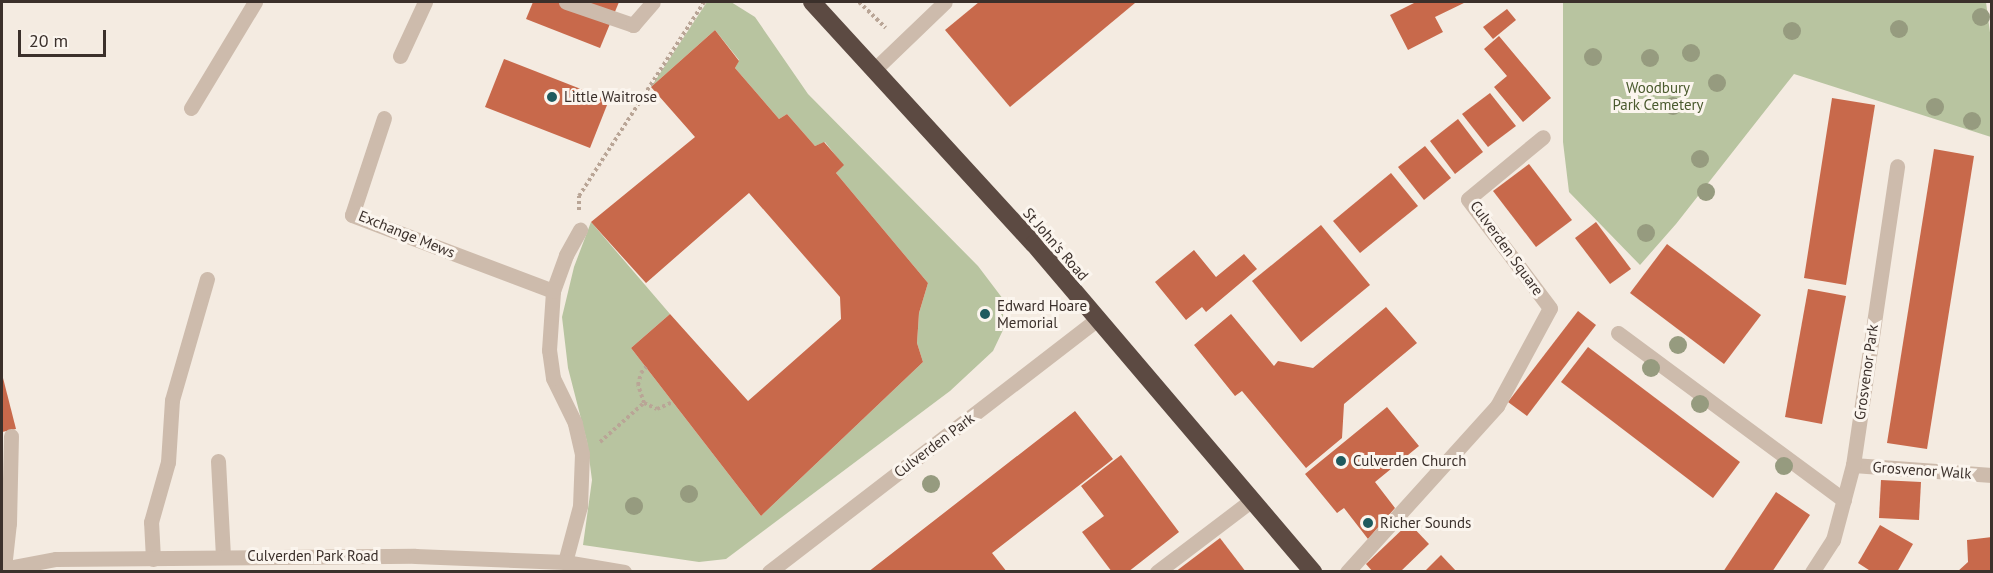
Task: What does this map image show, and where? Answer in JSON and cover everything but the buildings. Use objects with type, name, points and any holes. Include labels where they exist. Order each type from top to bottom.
[{"type":"highway","name":"St John's Road","points":[[812,2],[1034,244],[1313,572]]},
{"type":"street","points":[[190,108],[255,2]]},
{"type":"street","points":[[400,56],[425,2]]},
{"type":"street","points":[[566,2],[633,26],[652,2]]},
{"type":"street","points":[[874,70],[945,2]]},
{"type":"street","name":"Exchange Mews","points":[[384,118],[352,215],[553,291]]},
{"type":"street","name":"Culverden Square","points":[[1347,572],[1497,405],[1550,308],[1468,199],[1543,137]]},
{"type":"street","name":"Grosvenor Park","points":[[1812,572],[1833,540],[1853,465],[1897,166]]},
{"type":"street","points":[[566,562],[580,506],[582,454],[575,423],[553,378],[549,350],[553,291],[566,255],[580,230]]},
{"type":"street","points":[[153,559],[151,522],[168,462],[172,400],[207,279]]},
{"type":"street","name":"Culverden Park","points":[[769,572],[1098,319]]},
{"type":"street","points":[[1618,333],[1844,500]]},
{"type":"street","points":[[3,569],[9,523],[10,436]]},
{"type":"street","points":[[218,461],[223,556]]},
{"type":"street","name":"Grosvenor Walk","points":[[1853,465],[1992,475]]},
{"type":"street","points":[[1157,572],[1252,500]]},
{"type":"street","name":"Culverden Park Road","points":[[3,569],[56,559],[223,556],[318,564],[415,556],[566,562],[624,572]]},
{"type":"path","points":[[580,230],[579,196],[704,2]]},
{"type":"path","points":[[859,2],[891,30]]},
{"type":"path","points":[[646,367],[641,373],[638,386],[645,403],[657,409],[673,402]]},
{"type":"path","points":[[582,454],[602,441],[645,403]]},
{"type":"green space","points":[[707,2],[731,2],[755,17],[808,94],[978,266],[1003,299],[1003,330],[993,351],[950,391],[726,559],[699,562],[583,545],[592,480],[587,442],[568,368],[562,317],[574,267],[591,222],[670,314],[631,348],[761,516],[923,362],[917,343],[919,313],[928,283],[836,173],[843,165],[825,142],[815,146],[787,114],[779,119],[735,68],[739,60],[715,30],[651,87]]},
{"type":"green space","name":"Woodbury Park Cemetery","points":[[1563,2],[1986,2],[1992,48],[1991,137],[1794,74],[1676,224],[1640,265],[1569,192],[1563,142]]},
{"type":"place","name":"Little Waitrose","points":[[552,97]]},
{"type":"place","name":"Edward Hoare Memorial","points":[[985,314]]},
{"type":"place","name":"Culverden Church","points":[[1341,461]]},
{"type":"place","name":"Richer Sounds","points":[[1368,523]]}]
